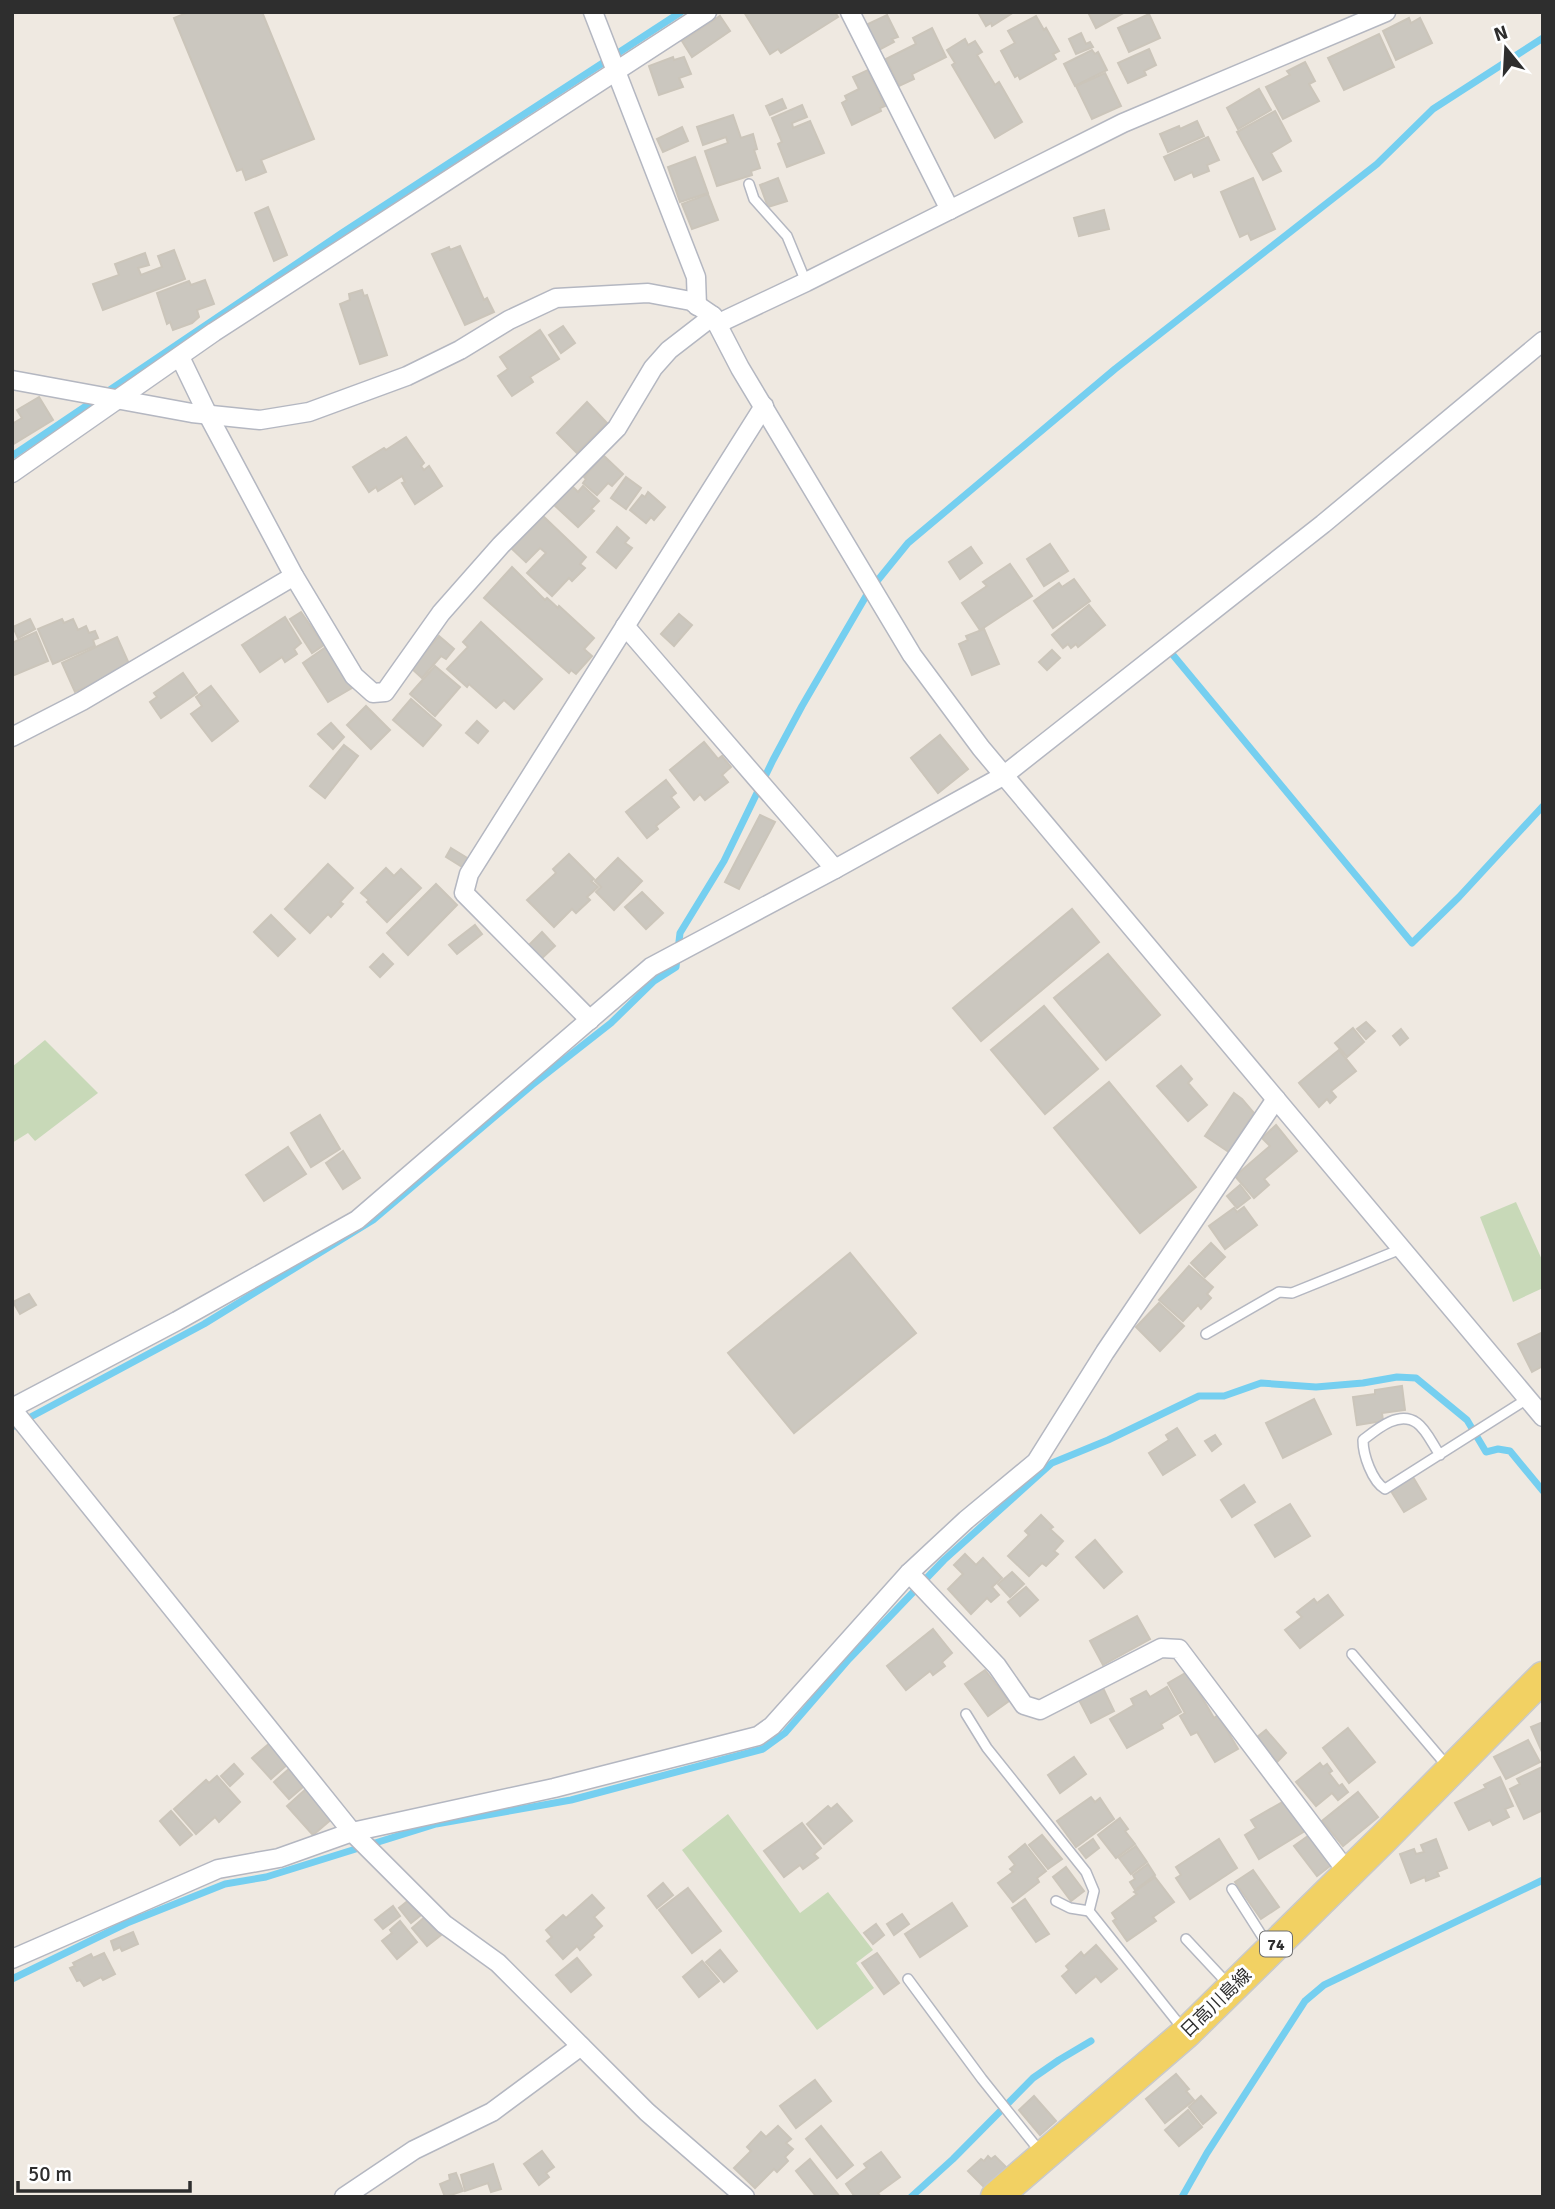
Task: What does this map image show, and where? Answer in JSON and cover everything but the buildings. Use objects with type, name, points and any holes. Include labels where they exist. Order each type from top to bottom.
[{"type":"main road","name":"日高川島線","points":[[996,2197],[1186,2033],[1543,1676]]},
{"type":"street","points":[[593,12],[696,277],[697,306]]},
{"type":"street","points":[[12,473],[214,332],[708,12]]},
{"type":"street","points":[[850,12],[950,210]]},
{"type":"street","points":[[180,357],[294,576],[354,676],[373,693],[385,692],[441,613],[475,574],[509,536],[617,428],[653,368],[669,350],[715,320],[806,282],[1123,123],[1383,13]]},
{"type":"street","points":[[12,380],[208,415],[260,421],[309,412],[407,376],[460,350],[509,320],[556,298],[648,293],[691,301],[715,320],[912,656],[1003,776],[1543,1417]]},
{"type":"street","points":[[745,2197],[647,2112],[498,1963],[444,1924],[352,1832],[12,1408],[177,1321],[357,1220],[651,967],[1003,776],[1323,524],[1543,341]]},
{"type":"street","points":[[590,1020],[464,893],[469,874],[764,406]]},
{"type":"street","points":[[12,737],[82,701],[294,576]]},
{"type":"street","points":[[625,625],[835,869]]},
{"type":"street","points":[[12,1959],[218,1869],[279,1858],[352,1832],[554,1788],[758,1736],[772,1726],[909,1573],[966,1520],[1036,1462],[1105,1352],[1276,1099]]},
{"type":"street","points":[[909,1573],[997,1666],[1024,1705],[1040,1710],[1161,1648],[1179,1649],[1348,1873]]},
{"type":"street","points":[[344,2197],[414,2150],[492,2112],[581,2046]]},
{"type":"lane","points":[[749,184],[754,199],[787,236],[806,282]]},
{"type":"lane","points":[[1206,1334],[1279,1292],[1292,1293],[1401,1249]]},
{"type":"lane","points":[[1440,1455],[1418,1423],[1405,1418],[1385,1423],[1363,1440],[1363,1452],[1379,1485],[1385,1489],[1440,1455],[1527,1399]]},
{"type":"lane","points":[[1352,1654],[1451,1770]]},
{"type":"lane","points":[[966,1714],[987,1748],[1086,1872],[1094,1891],[1089,1911]]},
{"type":"lane","points":[[1232,1889],[1270,1950]]},
{"type":"lane","points":[[1056,1900],[1070,1908],[1089,1911],[1186,2033]]},
{"type":"lane","points":[[1186,1939],[1231,1988]]},
{"type":"lane","points":[[908,1979],[982,2079],[1043,2155]]},
{"type":"green space","points":[[45,1040],[98,1093],[35,1141],[28,1133],[12,1143],[12,1067]]},
{"type":"green space","points":[[1516,1202],[1543,1262],[1543,1288],[1513,1302],[1480,1217]]},
{"type":"green space","points":[[728,1814],[800,1913],[828,1892],[873,1950],[856,1963],[874,1988],[817,2030],[682,1850]]},
{"type":"waterway","points":[[12,456],[342,233],[681,12]]},
{"type":"waterway","points":[[12,1427],[204,1324],[373,1220],[532,1085],[611,1023],[654,981],[676,967],[680,933],[724,861],[802,706],[869,591],[908,543],[1115,369],[1377,164],[1433,109],[1543,38]]},
{"type":"waterway","points":[[1173,655],[1412,943],[1459,897],[1543,806]]},
{"type":"waterway","points":[[12,1979],[127,1923],[225,1884],[266,1877],[436,1824],[571,1800],[763,1749],[785,1733],[849,1659],[944,1560],[1052,1463],[1108,1440],[1199,1396],[1224,1396],[1261,1383],[1316,1387],[1397,1377],[1416,1378],[1467,1420],[1486,1452],[1498,1449],[1510,1451],[1543,1491]]},
{"type":"waterway","points":[[1182,2197],[1207,2153],[1305,2001],[1324,1985],[1543,1880]]},
{"type":"waterway","points":[[911,2197],[953,2159],[1033,2078],[1091,2041]]}]
